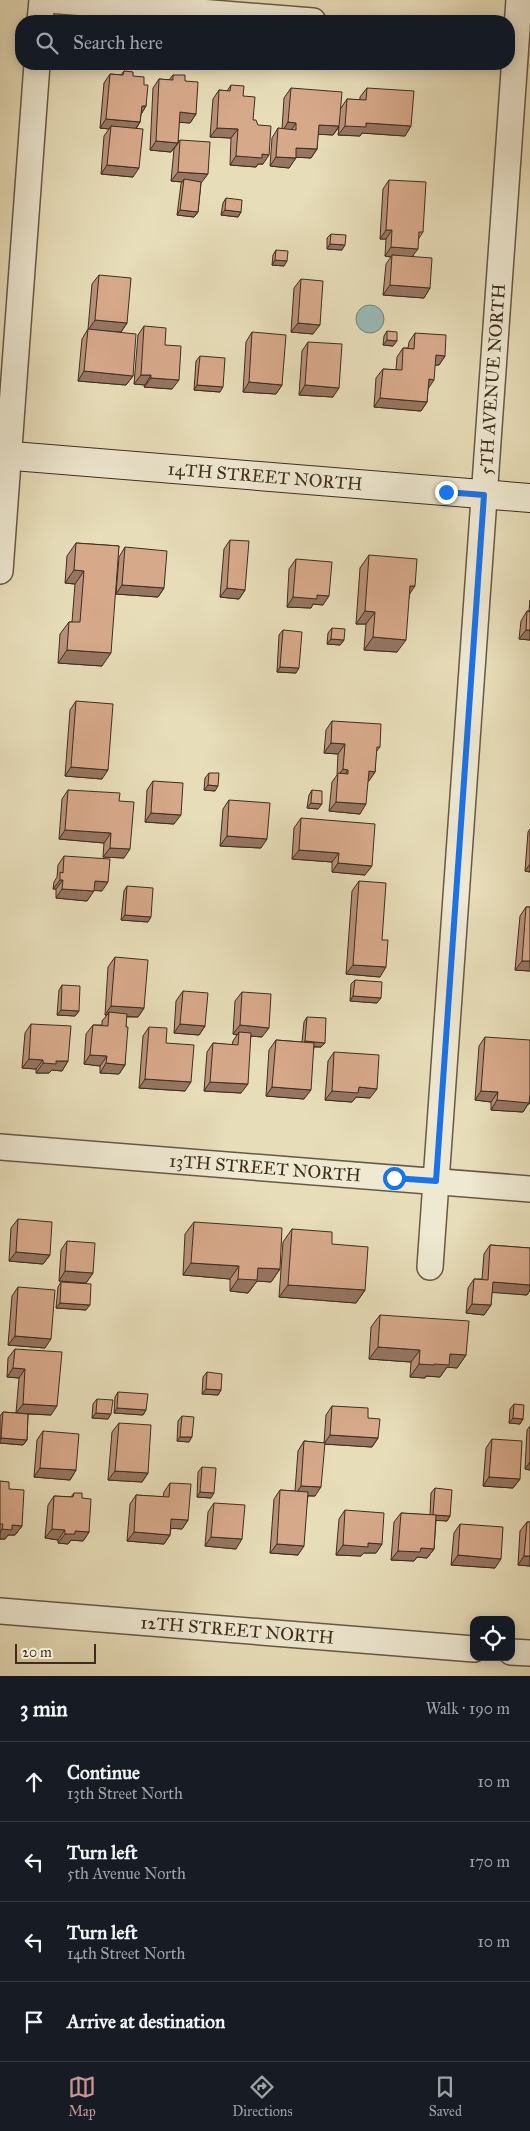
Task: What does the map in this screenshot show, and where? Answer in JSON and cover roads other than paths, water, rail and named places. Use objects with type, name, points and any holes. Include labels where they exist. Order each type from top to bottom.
[{"type":"street","points":[[41,15],[42,0]]},
{"type":"street","points":[[48,0],[237,15]]},
{"type":"street","name":"5TH AVENUE NORTH","points":[[430,1267],[518,38],[519,0]]},
{"type":"street","points":[[0,571],[4,455],[36,70]]},
{"type":"street","name":"14TH STREET NORTH","points":[[4,455],[530,498]]},
{"type":"street","name":"13TH STREET NORTH","points":[[0,1147],[530,1189]]},
{"type":"street","name":"12TH STREET NORTH","points":[[0,1611],[470,1649]]},
{"type":"street","points":[[515,1652],[530,1653]]},
{"type":"water","points":[[370,305],[380,309],[384,319],[380,329],[370,333],[360,329],[356,319],[360,309]]}]
